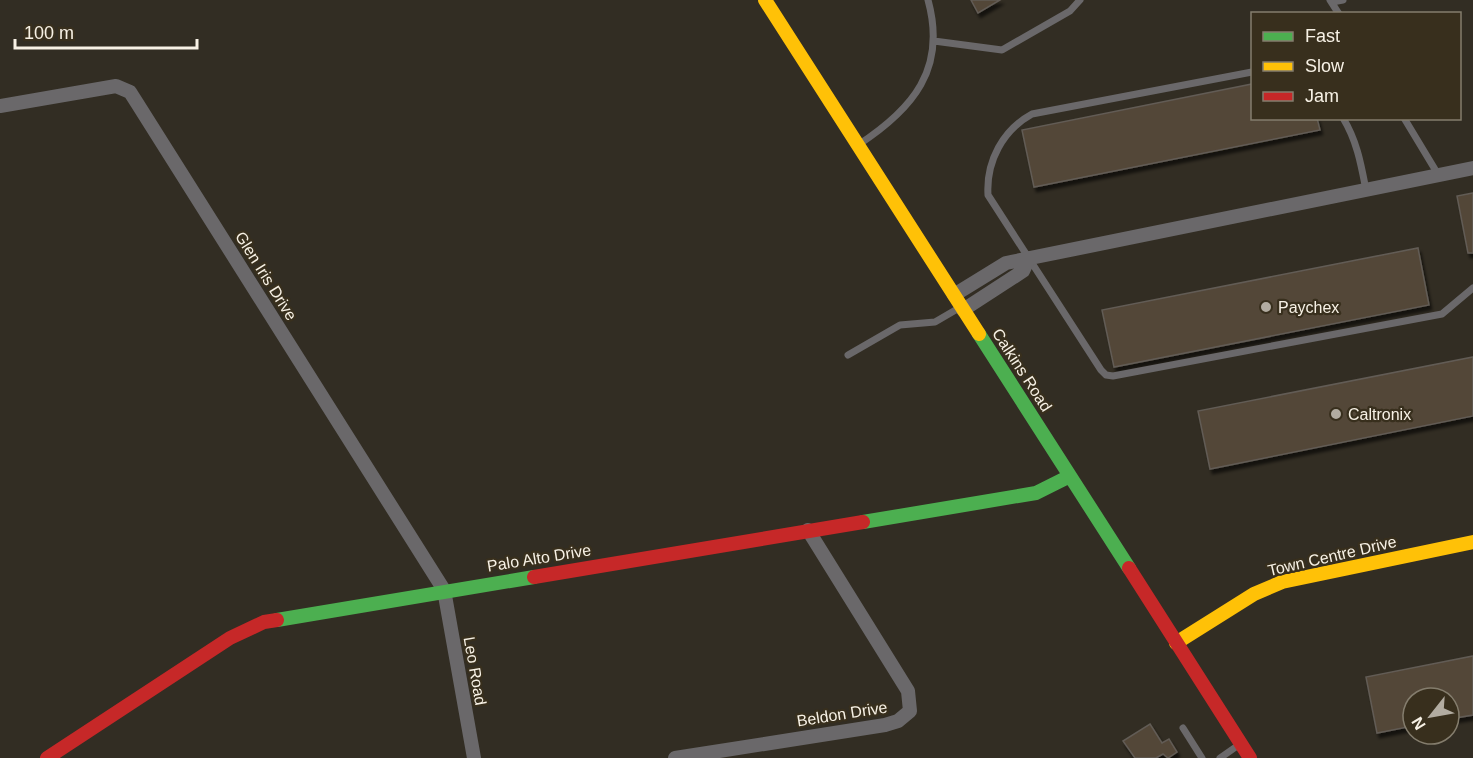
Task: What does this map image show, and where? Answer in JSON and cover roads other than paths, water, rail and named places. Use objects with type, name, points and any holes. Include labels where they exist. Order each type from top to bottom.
[{"type":"street","name":"Calkins Road","points":[[765,0],[1250,758]]},
{"type":"street","name":"Glen Iris Drive","points":[[0,106],[116,86],[130,93],[444,590]]},
{"type":"street","points":[[960,304],[1023,271],[1029,258],[1473,168]]},
{"type":"street","name":"Palo Alto Drive","points":[[46,758],[248,628],[279,619],[1036,494],[1070,476]]},
{"type":"street","name":"Beldon Drive","points":[[675,758],[885,725],[898,722],[910,711],[908,691],[808,530]]},
{"type":"street","name":"Town Centre Drive","points":[[1176,643],[1254,594],[1282,582],[1473,542]]},
{"type":"street","name":"Leo Road","points":[[444,590],[474,758]]},
{"type":"lane","points":[[858,145],[897,117],[911,102],[927,74],[934,41],[933,19],[928,0]]},
{"type":"lane","points":[[934,41],[1002,50],[1070,11],[1080,0]]},
{"type":"lane","points":[[1331,1],[1343,0]]},
{"type":"lane","points":[[1251,72],[1032,114],[1017,122],[1005,135],[987,177],[988,195],[1106,375],[1113,376],[1442,314],[1473,288]]},
{"type":"lane","points":[[1344,120],[1358,150],[1366,190]]},
{"type":"lane","points":[[1405,120],[1439,176]]},
{"type":"lane","points":[[848,355],[900,325],[935,322],[960,304]]},
{"type":"lane","points":[[1182,728],[1202,758]]},
{"type":"lane","points":[[1220,758],[1241,744]]},
{"type":"place","name":"Paychex","points":[[1266,307]]},
{"type":"place","name":"Caltronix","points":[[1336,414]]}]
